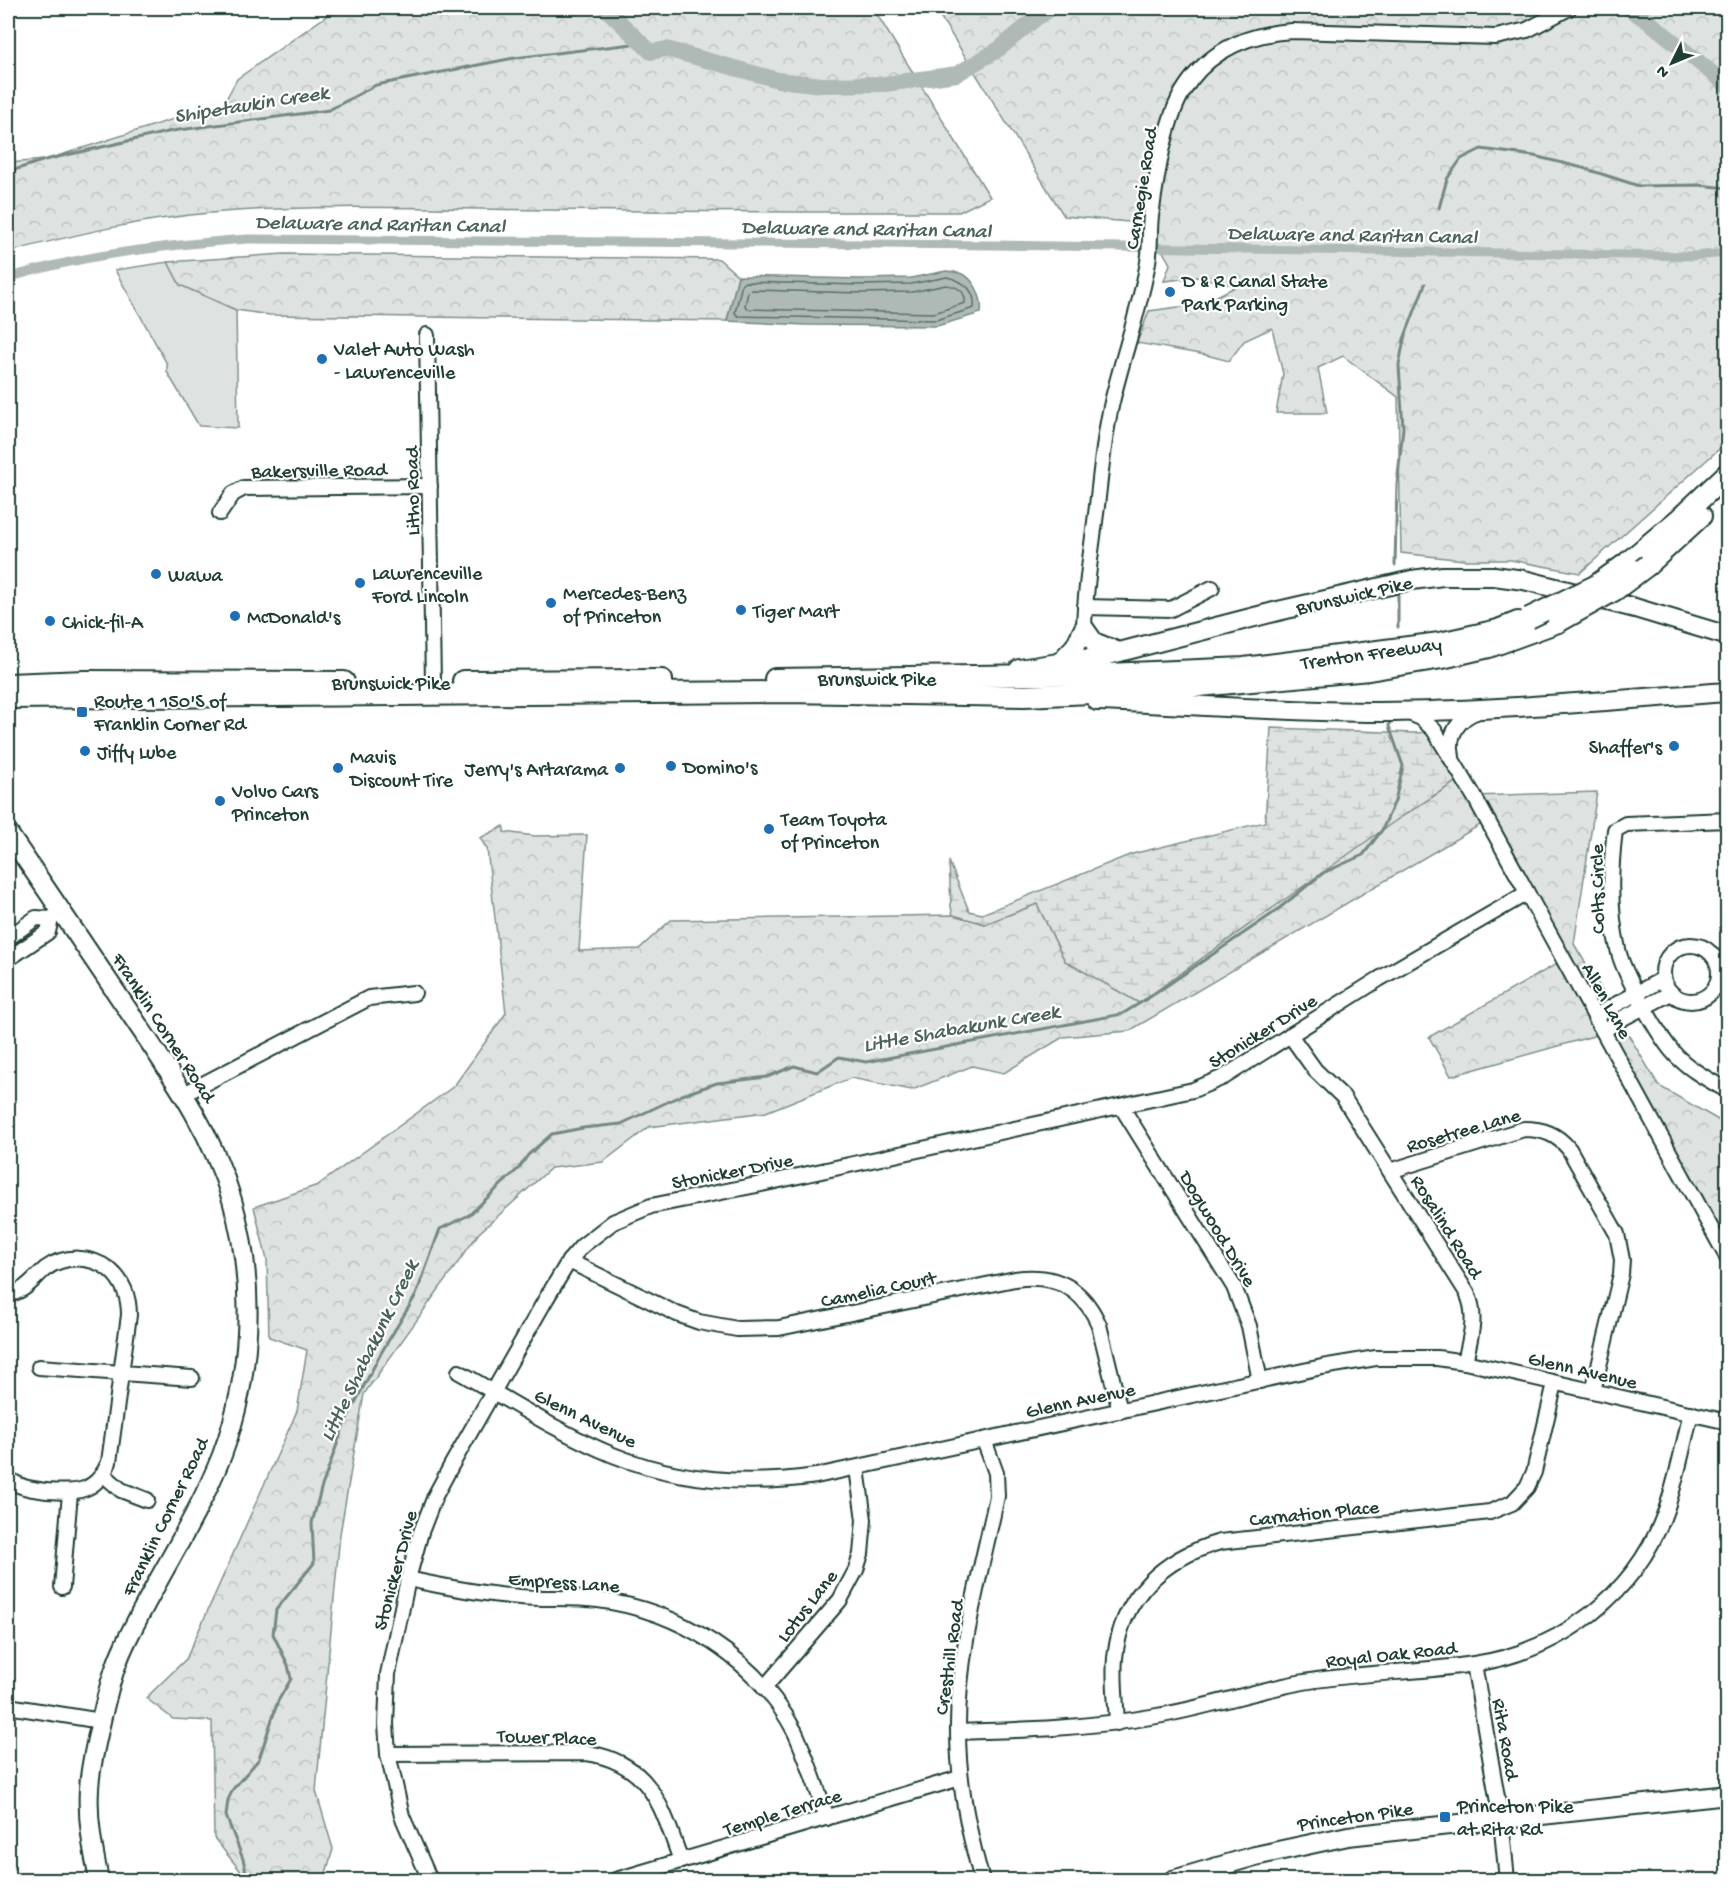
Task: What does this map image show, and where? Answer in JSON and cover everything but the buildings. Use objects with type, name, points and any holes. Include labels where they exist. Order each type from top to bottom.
[{"type":"highway","name":"Trenton Freeway","points":[[962,678],[1244,668],[1440,643],[1498,630],[1529,618],[1595,586],[1678,520],[1728,473]]},
{"type":"highway","name":"Trenton Freeway","points":[[1024,696],[1158,690],[1369,670],[1442,658],[1489,647],[1558,622],[1616,590],[1648,565],[1728,491]]},
{"type":"highway","name":"Brunswick Pike","points":[[8,684],[85,681],[434,682],[962,678]]},
{"type":"highway","name":"Brunswick Pike","points":[[8,698],[776,692],[1024,696]]},
{"type":"main road","name":"Brunswick Pike","points":[[962,678],[1119,652],[1278,611],[1412,580],[1468,574],[1524,580],[1635,608],[1728,636]]},
{"type":"main road","points":[[1059,663],[1075,646],[1084,628],[1094,642],[1119,652]]},
{"type":"main road","name":"Brunswick Pike","points":[[1024,696],[1257,709],[1378,712],[1482,710],[1728,692]]},
{"type":"main road","name":"Franklin Corner Road","points":[[8,833],[56,915],[184,1094],[213,1148],[224,1175],[244,1257],[248,1314],[243,1371],[234,1417],[206,1492],[124,1644],[108,1687],[92,1767],[89,1798],[91,1838],[99,1881]]},
{"type":"main road","name":"Princeton Pike","points":[[1173,1881],[1255,1856],[1315,1842],[1377,1833],[1728,1795]]},
{"type":"street","name":"Carnegie Road","points":[[1084,628],[1105,438],[1111,405],[1148,263],[1154,200],[1164,146],[1172,116],[1182,93],[1200,69],[1228,47],[1260,34],[1292,31],[1496,37],[1527,30],[1569,8]]},
{"type":"street","name":"Litho Road","points":[[428,335],[434,682]]},
{"type":"street","name":"Bakersville Road","points":[[220,513],[233,494],[244,488],[430,486]]},
{"type":"street","points":[[1085,607],[1171,609],[1212,588]]},
{"type":"street","points":[[1453,761],[1451,751],[1454,732],[1465,718],[1482,710]]},
{"type":"street","name":"Allen Lane","points":[[1401,711],[1430,724],[1453,761],[1728,1259]]},
{"type":"street","name":"Colts Circle","points":[[1728,820],[1626,824],[1614,830],[1611,861],[1618,952],[1637,993],[1672,1051],[1704,1077],[1728,1091]]},
{"type":"street","name":"Stonicker Drive","points":[[430,1881],[402,1816],[388,1754],[386,1724],[388,1674],[408,1580],[417,1543],[435,1496],[569,1261],[582,1246],[614,1222],[651,1206],[771,1182],[1208,1085],[1379,979],[1527,893]]},
{"type":"street","points":[[21,950],[9,937],[36,918],[56,915]]},
{"type":"street","points":[[8,959],[48,932],[56,915]]},
{"type":"street","points":[[1698,946],[1707,950],[1713,956],[1719,973],[1713,990],[1707,997],[1689,1001],[1680,1000],[1671,993],[1663,979],[1662,970],[1665,960],[1679,947],[1698,946]]},
{"type":"street","points":[[1595,1016],[1663,979]]},
{"type":"street","points":[[184,1094],[369,998],[414,993]]},
{"type":"street","points":[[1603,1031],[1671,993]]},
{"type":"street","name":"Rosalind Road","points":[[1290,1035],[1316,1070],[1343,1097],[1471,1301],[1474,1322],[1465,1362]]},
{"type":"street","name":"Dogwood Drive","points":[[1120,1106],[1234,1287],[1249,1326],[1260,1381]]},
{"type":"street","name":"Rosetree Lane","points":[[1390,1171],[1524,1129],[1546,1131],[1563,1141],[1614,1228],[1622,1260],[1621,1274],[1593,1391]]},
{"type":"street","points":[[8,1294],[22,1290],[46,1268],[66,1259],[87,1259],[106,1267],[121,1282],[129,1304],[109,1462],[103,1474],[87,1488],[70,1493],[29,1489],[8,1478]]},
{"type":"street","name":"Camelia Court","points":[[569,1261],[677,1314],[699,1322],[737,1329],[779,1328],[1022,1278],[1042,1278],[1055,1281],[1079,1294],[1094,1313],[1120,1411]]},
{"type":"street","name":"Glenn Avenue","points":[[459,1372],[615,1456],[672,1473],[698,1478],[757,1482],[816,1476],[857,1468],[1346,1362],[1376,1358],[1408,1357],[1465,1362],[1728,1422]]},
{"type":"street","points":[[39,1367],[192,1378]]},
{"type":"street","name":"Carnation Place","points":[[1118,1723],[1114,1671],[1121,1631],[1131,1607],[1141,1592],[1166,1567],[1198,1549],[1220,1542],[1501,1509],[1520,1495],[1533,1476],[1556,1383]]},
{"type":"street","name":"Royal Oak Road","points":[[958,1732],[1051,1729],[1118,1723],[1159,1716],[1296,1683],[1474,1664],[1518,1654],[1563,1634],[1590,1616],[1620,1588],[1646,1552],[1662,1521],[1672,1492],[1691,1413]]},
{"type":"street","name":"Cresthill Road","points":[[982,1881],[971,1840],[960,1778],[958,1732],[964,1651],[998,1484],[984,1440]]},
{"type":"street","name":"Lotus Lane","points":[[764,1688],[840,1600],[856,1570],[864,1537],[857,1468]]},
{"type":"street","points":[[103,1474],[121,1490],[147,1500]]},
{"type":"street","points":[[62,1587],[70,1493]]},
{"type":"street","name":"Empress Lane","points":[[408,1580],[470,1593],[596,1600],[640,1608],[666,1617],[709,1640],[731,1655],[764,1688],[793,1730],[805,1754],[827,1818]]},
{"type":"street","name":"Rita Road","points":[[1474,1664],[1501,1820],[1507,1881]]},
{"type":"street","points":[[8,1706],[101,1721]]},
{"type":"street","name":"Tower Place","points":[[388,1754],[586,1753],[614,1760],[635,1772],[655,1794],[681,1861]]},
{"type":"street","name":"Temple Terrace","points":[[616,1881],[960,1778]]},
{"type":"green space","points":[[331,8],[873,8],[990,197],[959,212],[378,207],[252,210],[133,223],[8,252],[8,163],[45,160],[224,103],[237,79],[329,14]]},
{"type":"green space","points":[[935,8],[1727,8],[1727,442],[1580,573],[1511,560],[1464,560],[1401,553],[1398,397],[1343,356],[1318,368],[1327,413],[1276,413],[1283,374],[1272,328],[1244,341],[1229,361],[1137,343],[1149,311],[1201,304],[1237,286],[1199,277],[1164,281],[1170,264],[1144,218],[1139,223],[1064,216]]},
{"type":"green space","points":[[284,254],[719,259],[738,276],[727,321],[270,315],[236,310],[180,285],[168,262]]},
{"type":"green space","points":[[168,262],[180,285],[236,310],[238,428],[199,426],[167,372],[167,364],[115,270]]},
{"type":"green space","points":[[1271,728],[1415,733],[1441,731],[1463,777],[1398,819],[1139,1003],[1065,961],[1037,904],[985,924],[953,915],[949,861],[969,911],[982,914],[1132,854],[1265,822]]},
{"type":"green space","points":[[1463,777],[1475,796],[1597,792],[1574,944],[1659,1086],[1727,1125],[1727,1250],[1608,1032],[1451,1076],[1429,1037],[1567,958],[1490,819],[1129,1031],[1063,1037],[1004,1073],[972,1066],[912,1090],[851,1078],[766,1112],[649,1127],[603,1162],[551,1168],[479,1233],[364,1394],[340,1534],[316,1791],[333,1849],[324,1880],[243,1880],[243,1874],[214,1838],[212,1721],[173,1719],[146,1698],[186,1659],[297,1411],[307,1350],[269,1337],[267,1260],[254,1207],[318,1185],[454,1086],[506,1013],[487,849],[480,838],[504,826],[504,832],[535,836],[587,835],[579,951],[639,949],[671,920],[953,915],[985,924],[1037,904],[1065,961],[1398,819]]},
{"type":"water","points":[[946,271],[962,274],[971,280],[979,296],[981,313],[937,326],[805,325],[727,321],[738,276],[911,278]]},
{"type":"waterway","points":[[605,8],[651,52],[666,49],[778,80],[822,85],[885,84],[957,74],[999,49],[1052,8]]},
{"type":"waterway","points":[[1628,8],[1652,24],[1728,86]]},
{"type":"waterway","name":"Shipetaukin Creek","points":[[8,172],[45,160],[172,131],[329,110],[376,85],[514,58],[641,43]]},
{"type":"waterway","name":"Little Shabakunk Creek","points":[[1439,208],[1447,179],[1461,159],[1481,149],[1534,156],[1583,168],[1639,186],[1698,185],[1728,188]]},
{"type":"waterway","name":"Delaware and Raritan Canal","points":[[8,278],[96,257],[187,244],[248,239],[993,245],[1692,256],[1728,253]]},
{"type":"waterway","name":"Little Shabakunk Creek","points":[[1395,565],[1397,485],[1403,428],[1399,365],[1404,339],[1425,284]]},
{"type":"waterway","name":"Little Shabakunk Creek","points":[[1398,596],[1398,627]]},
{"type":"waterway","name":"Little Shabakunk Creek","points":[[248,1880],[243,1859],[226,1816],[228,1800],[233,1789],[259,1759],[278,1701],[291,1679],[288,1665],[273,1634],[276,1610],[314,1563],[312,1523],[321,1489],[345,1422],[381,1353],[416,1295],[440,1229],[469,1215],[552,1134],[621,1124],[682,1095],[717,1083],[767,1077],[794,1066],[817,1072],[839,1057],[866,1062],[1122,1014],[1272,914],[1323,873],[1363,855],[1382,830],[1395,801],[1403,766],[1389,726],[1390,719]]},
{"type":"place","name":"D & R Canal State Park Parking","points":[[1170,292]]},
{"type":"place","name":"Valet Auto Wash - Lawrenceville","points":[[322,359]]},
{"type":"place","name":"Wawa","points":[[156,574]]},
{"type":"place","name":"Lawrenceville Ford Lincoln","points":[[360,583]]},
{"type":"place","name":"Mercedes-Benz of Princeton","points":[[551,603]]},
{"type":"place","name":"Tiger Mart","points":[[741,610]]},
{"type":"place","name":"McDonald's","points":[[235,616]]},
{"type":"place","name":"Chick-fil-A","points":[[50,621]]},
{"type":"place","name":"Route 1 150'S of Franklin Corner Rd","points":[[82,712]]},
{"type":"place","name":"Shaffer's","points":[[1674,746]]},
{"type":"place","name":"Jiffy Lube","points":[[85,751]]},
{"type":"place","name":"Domino's","points":[[671,766]]},
{"type":"place","name":"Mavis Discount Tire","points":[[338,768]]},
{"type":"place","name":"Jerry's Artarama","points":[[620,768]]},
{"type":"place","name":"Volvo Cars Princeton","points":[[220,801]]},
{"type":"place","name":"Team Toyota of Princeton","points":[[769,829]]},
{"type":"place","name":"Princeton Pike at Rita Rd","points":[[1445,1817]]}]
